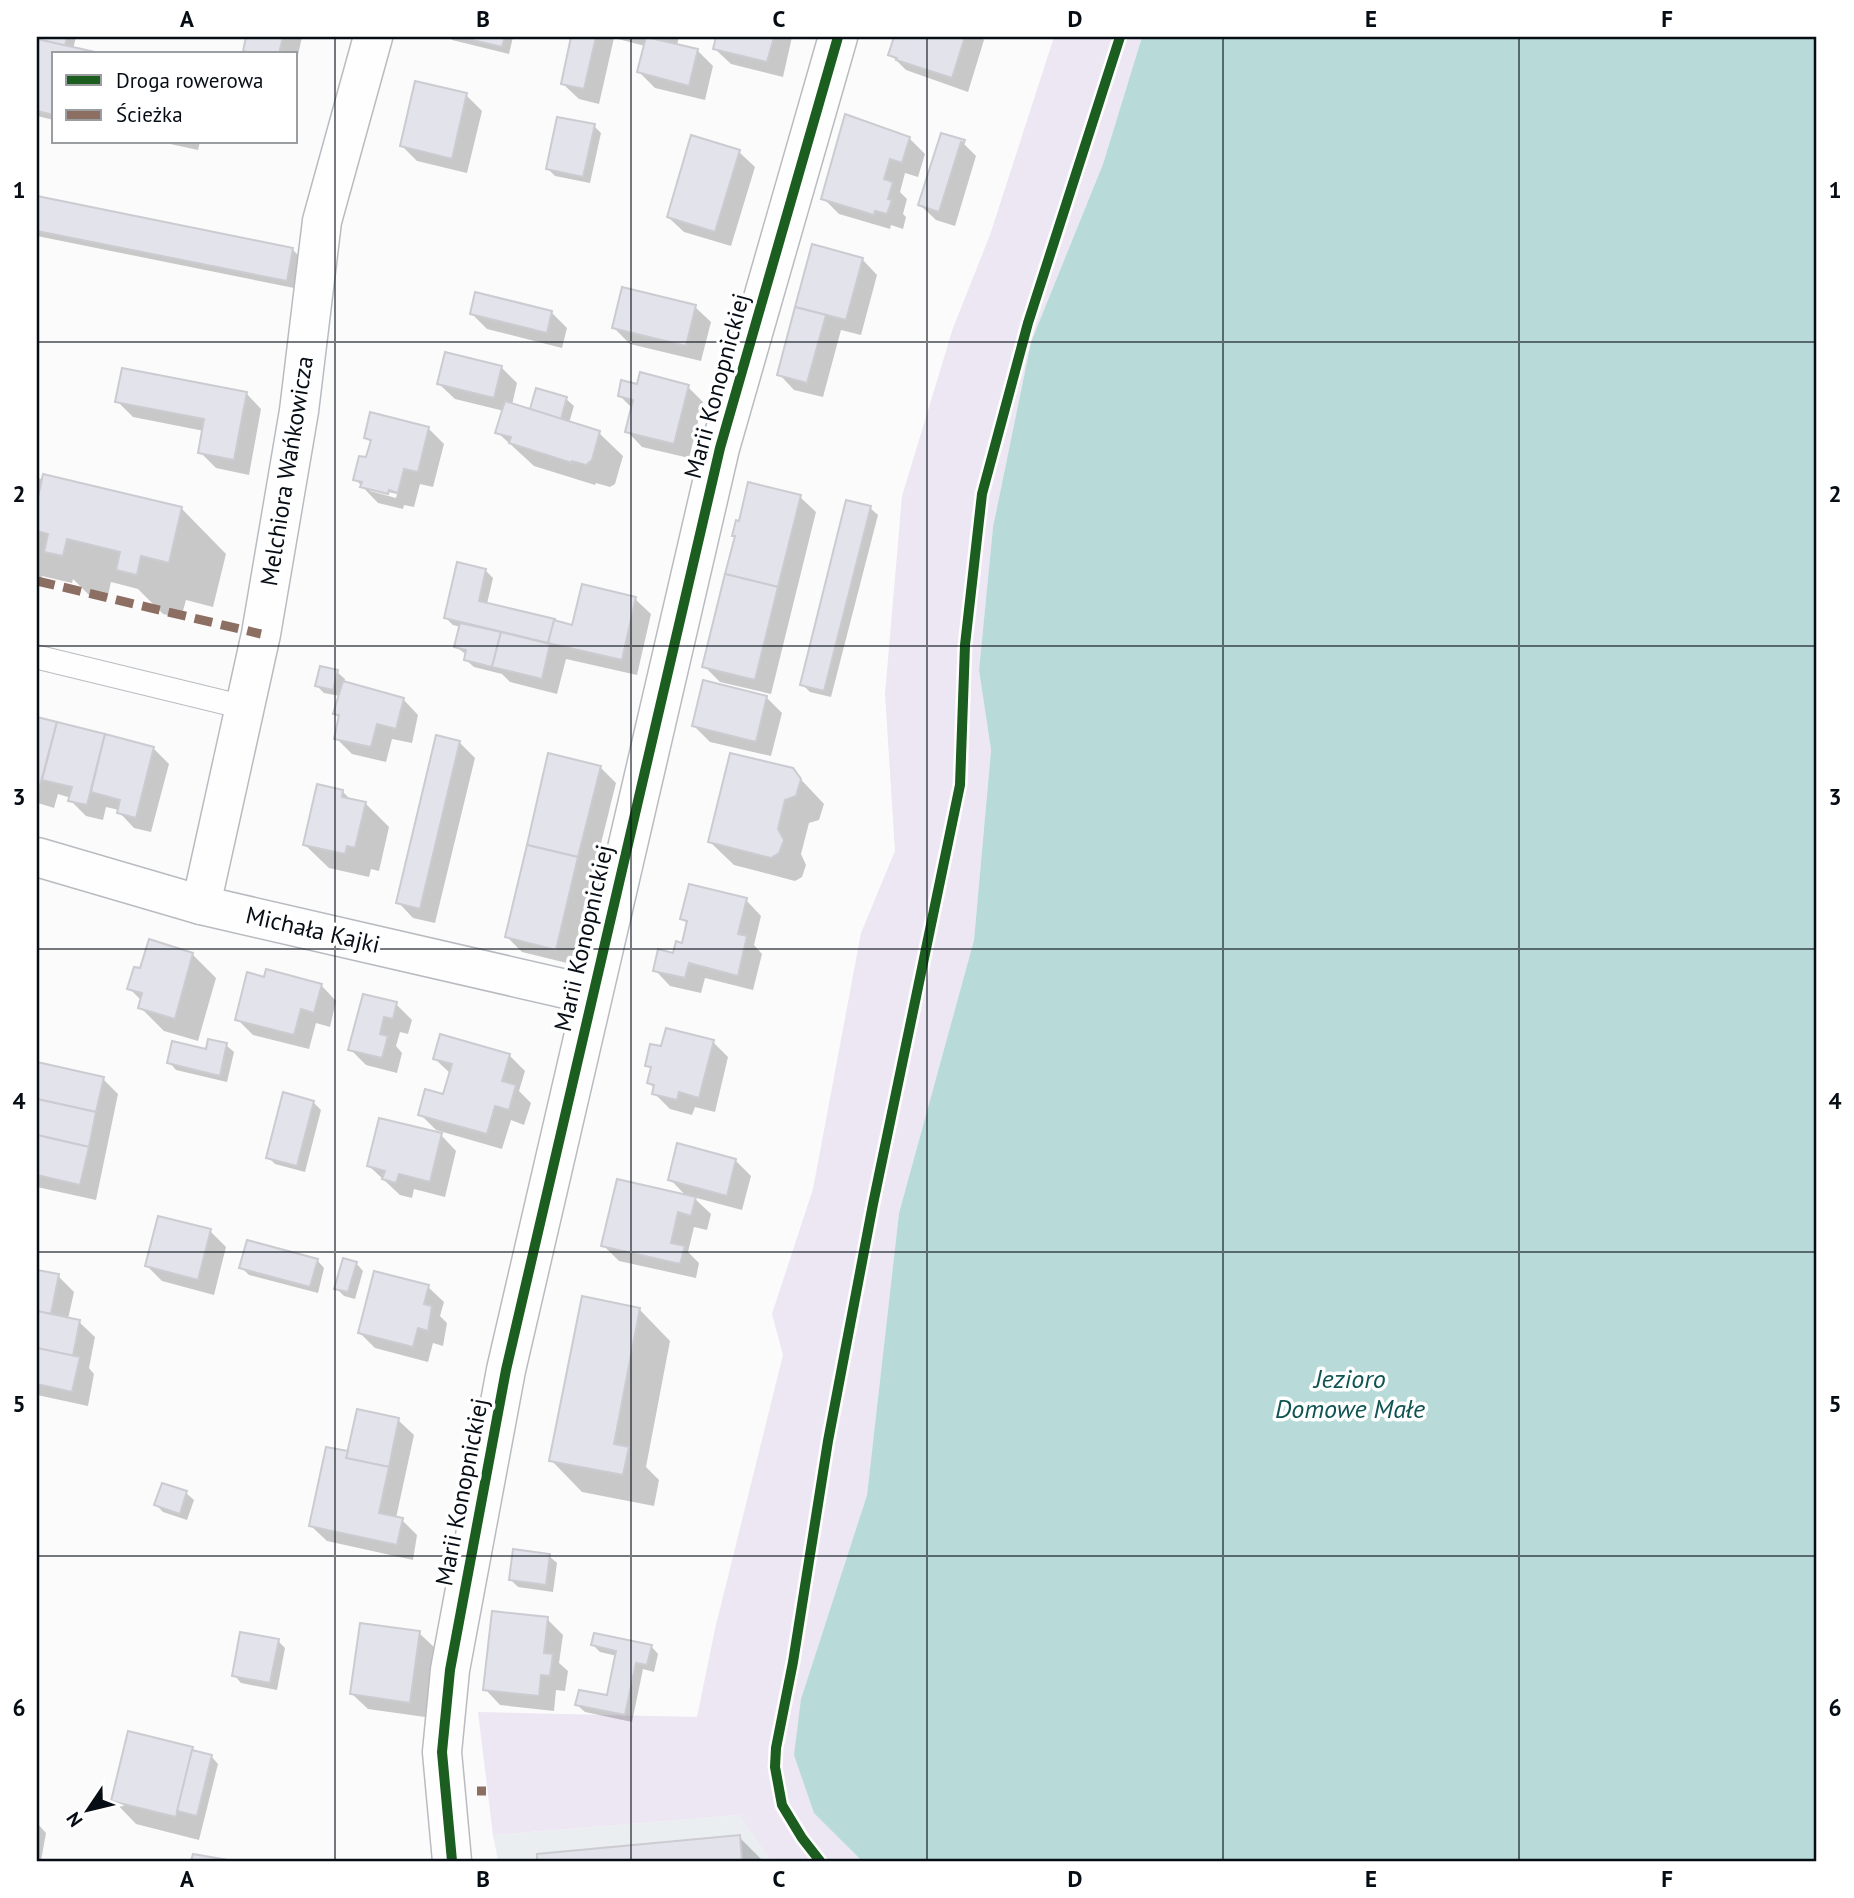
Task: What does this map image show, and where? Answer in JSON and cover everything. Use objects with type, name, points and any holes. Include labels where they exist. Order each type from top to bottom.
[{"type":"street","name":"Melchiora Wańkowicza","points":[[201,905],[261,634],[299,411],[322,221],[373,37]]},
{"type":"street","name":"Marii Konopnickiej","points":[[452,1861],[442,1752],[450,1670],[506,1370],[720,448],[838,37]]},
{"type":"street","name":"Michała Kajki","points":[[37,857],[201,905],[592,995]]},
{"type":"lane","points":[[37,657],[243,707]]},
{"type":"shaded area","points":[[1054,37],[1142,37],[1103,164],[1031,342],[993,527],[979,670],[991,750],[974,940],[899,1213],[867,1495],[801,1699],[814,1812],[862,1861],[771,1861],[739,1815],[493,1835],[478,1712],[697,1717],[715,1629],[783,1355],[772,1314],[813,1189],[861,933],[895,851],[885,694],[902,496],[953,328],[990,235]]},
{"type":"shaded area","points":[[739,1815],[771,1861],[498,1861],[493,1835]]},
{"type":"water","name":"Jezioro Domowe Małe","points":[[1142,37],[1817,37],[1817,1861],[862,1861],[814,1813],[794,1755],[801,1699],[867,1495],[899,1213],[974,940],[991,750],[979,670],[993,527],[1031,342],[1103,164]]},
{"type":"building","points":[[37,37],[67,37],[65,46]]},
{"type":"building","points":[[246,37],[283,37],[279,52],[243,51]]},
{"type":"building","points":[[459,37],[505,37],[502,47]]},
{"type":"building","points":[[571,37],[596,37],[584,89],[561,84]]},
{"type":"building","points":[[646,37],[698,49],[689,86],[637,72]]},
{"type":"building","points":[[716,37],[774,37],[767,62],[713,49]]},
{"type":"building","points":[[894,37],[965,37],[952,78],[888,55]]},
{"type":"building","points":[[37,39],[95,52],[52,52],[52,115],[37,111]]},
{"type":"building","points":[[415,81],[467,93],[452,159],[400,146]]},
{"type":"building","points":[[845,114],[910,137],[902,163],[890,159],[884,179],[893,182],[888,199],[892,200],[887,214],[875,211],[874,215],[821,199]]},
{"type":"building","points":[[557,117],[595,124],[583,177],[546,169]]},
{"type":"building","points":[[941,133],[965,140],[964,143],[961,142],[939,212],[918,205]]},
{"type":"building","points":[[691,135],[740,150],[715,232],[667,217]]},
{"type":"building","points":[[37,196],[293,248],[287,281],[37,231]]},
{"type":"building","points":[[812,244],[863,258],[846,320],[795,307]]},
{"type":"building","points":[[622,287],[696,305],[686,346],[612,328]]},
{"type":"building","points":[[475,292],[552,311],[547,333],[470,314]]},
{"type":"building","points":[[795,307],[826,315],[807,383],[777,375]]},
{"type":"building","points":[[445,352],[502,366],[494,398],[437,384]]},
{"type":"building","points":[[122,368],[247,392],[234,460],[198,453],[204,419],[115,402]]},
{"type":"building","points":[[640,372],[689,385],[674,444],[625,432],[633,400],[618,396],[621,380],[637,384]]},
{"type":"building","points":[[536,388],[567,397],[561,419],[530,409]]},
{"type":"building","points":[[505,401],[600,431],[592,460],[586,465],[572,463],[509,443],[511,437],[495,433]]},
{"type":"building","points":[[370,412],[429,427],[418,472],[404,469],[398,493],[389,490],[388,494],[360,487],[362,482],[353,480],[359,456],[366,457],[371,440],[364,438]]},
{"type":"building","points":[[43,474],[182,507],[169,563],[141,556],[137,575],[116,570],[120,552],[67,539],[63,556],[44,552],[48,534],[37,531],[37,502]]},
{"type":"building","points":[[748,482],[801,495],[778,587],[725,574],[735,536],[732,536],[736,520],[739,521]]},
{"type":"building","points":[[846,500],[871,506],[824,691],[800,685]]},
{"type":"building","points":[[457,562],[486,569],[479,601],[555,619],[548,643],[444,618]]},
{"type":"building","points":[[725,574],[778,587],[755,680],[702,667]]},
{"type":"building","points":[[582,584],[636,597],[622,660],[548,643],[554,620],[572,625]]},
{"type":"building","points":[[460,623],[501,632],[492,667],[464,660],[466,650],[454,647]]},
{"type":"building","points":[[501,632],[550,644],[542,679],[492,667]]},
{"type":"building","points":[[320,666],[338,670],[333,690],[315,686]]},
{"type":"building","points":[[703,680],[767,696],[756,742],[692,726]]},
{"type":"building","points":[[343,681],[404,698],[396,729],[377,724],[371,747],[334,739],[339,715],[333,714]]},
{"type":"building","points":[[37,717],[57,722],[38,793],[37,792]]},
{"type":"building","points":[[57,722],[105,734],[87,805],[68,801],[72,787],[42,780]]},
{"type":"building","points":[[105,734],[154,747],[136,818],[117,813],[120,800],[91,792]]},
{"type":"building","points":[[436,735],[460,741],[420,909],[396,903]]},
{"type":"building","points":[[548,753],[601,766],[578,857],[527,845]]},
{"type":"building","points":[[730,753],[793,768],[801,779],[796,796],[785,800],[778,829],[784,840],[779,853],[771,858],[708,842]]},
{"type":"building","points":[[317,784],[343,790],[342,797],[366,802],[355,848],[347,846],[345,854],[303,845]]},
{"type":"building","points":[[527,845],[578,857],[556,950],[505,937]]},
{"type":"building","points":[[689,884],[747,898],[738,934],[747,936],[738,976],[689,963],[685,978],[653,971],[658,949],[673,953],[676,941],[682,943],[687,921],[680,919]]},
{"type":"building","points":[[149,939],[193,953],[175,1019],[138,1008],[142,993],[127,989],[134,967],[140,968]]},
{"type":"building","points":[[266,969],[322,984],[314,1013],[301,1009],[294,1035],[235,1020],[247,972],[264,977]]},
{"type":"building","points":[[363,994],[397,1002],[393,1019],[384,1017],[380,1034],[388,1036],[382,1058],[348,1050]]},
{"type":"building","points":[[666,1028],[714,1040],[699,1098],[679,1092],[677,1100],[652,1094],[654,1085],[647,1083],[651,1067],[645,1066],[650,1044],[661,1046]]},
{"type":"building","points":[[440,1034],[510,1054],[502,1081],[516,1085],[509,1110],[495,1106],[487,1134],[418,1115],[425,1089],[443,1094],[452,1064],[433,1059]]},
{"type":"building","points":[[208,1039],[227,1043],[220,1076],[167,1063],[172,1041],[206,1049]]},
{"type":"building","points":[[37,1062],[104,1077],[96,1112],[37,1099]]},
{"type":"building","points":[[283,1092],[314,1101],[297,1166],[266,1158]]},
{"type":"building","points":[[37,1099],[96,1112],[89,1147],[37,1135]]},
{"type":"building","points":[[379,1118],[442,1133],[430,1182],[399,1174],[396,1183],[382,1179],[385,1171],[367,1166]]},
{"type":"building","points":[[37,1135],[89,1147],[80,1185],[37,1175]]},
{"type":"building","points":[[677,1143],[736,1159],[727,1196],[668,1180]]},
{"type":"building","points":[[617,1179],[696,1197],[691,1216],[678,1212],[671,1243],[685,1246],[680,1264],[601,1246]]},
{"type":"building","points":[[158,1216],[211,1229],[198,1280],[145,1266]]},
{"type":"building","points":[[247,1240],[318,1259],[310,1287],[239,1268]]},
{"type":"building","points":[[343,1258],[357,1262],[348,1292],[334,1289]]},
{"type":"building","points":[[37,1270],[59,1274],[51,1314],[37,1311]]},
{"type":"building","points":[[374,1271],[429,1285],[424,1304],[432,1306],[428,1331],[418,1328],[413,1347],[358,1333]]},
{"type":"building","points":[[582,1296],[640,1308],[614,1444],[629,1447],[623,1475],[549,1461]]},
{"type":"building","points":[[37,1311],[80,1320],[73,1356],[37,1348]]},
{"type":"building","points":[[37,1348],[80,1357],[72,1392],[37,1384]]},
{"type":"building","points":[[357,1409],[399,1418],[389,1467],[346,1458]]},
{"type":"building","points":[[326,1447],[348,1451],[346,1458],[389,1467],[379,1513],[403,1518],[397,1545],[309,1526]]},
{"type":"building","points":[[162,1483],[187,1491],[180,1514],[154,1505]]},
{"type":"building","points":[[513,1549],[550,1554],[546,1585],[509,1580]]},
{"type":"building","points":[[492,1611],[548,1617],[544,1653],[553,1654],[550,1676],[541,1675],[539,1696],[483,1690]]},
{"type":"building","points":[[360,1623],[420,1631],[410,1703],[350,1694]]},
{"type":"building","points":[[240,1632],[279,1639],[270,1683],[232,1676]]},
{"type":"building","points":[[594,1633],[652,1645],[647,1665],[636,1663],[625,1715],[575,1705],[579,1690],[607,1695],[616,1651],[591,1645]]},
{"type":"building","points":[[128,1731],[193,1747],[176,1817],[111,1801]]},
{"type":"building","points":[[192,1750],[212,1755],[197,1816],[177,1811]]},
{"type":"building","points":[[740,1835],[742,1861],[537,1861],[537,1854]]},
{"type":"building","points":[[193,1854],[234,1861],[191,1861]]},
{"type":"marked path","points":[[37,581],[261,634]]},
{"type":"marked path","points":[[477,1791],[486,1791]]},
{"type":"cycle path","points":[[452,1861],[442,1752],[450,1670],[506,1370],[720,448],[838,37]]},
{"type":"cycle path","points":[[820,1861],[782,1805],[775,1767],[776,1748],[793,1662],[828,1441],[873,1204],[960,785],[965,645],[982,494],[1028,323],[1120,37]]}]
